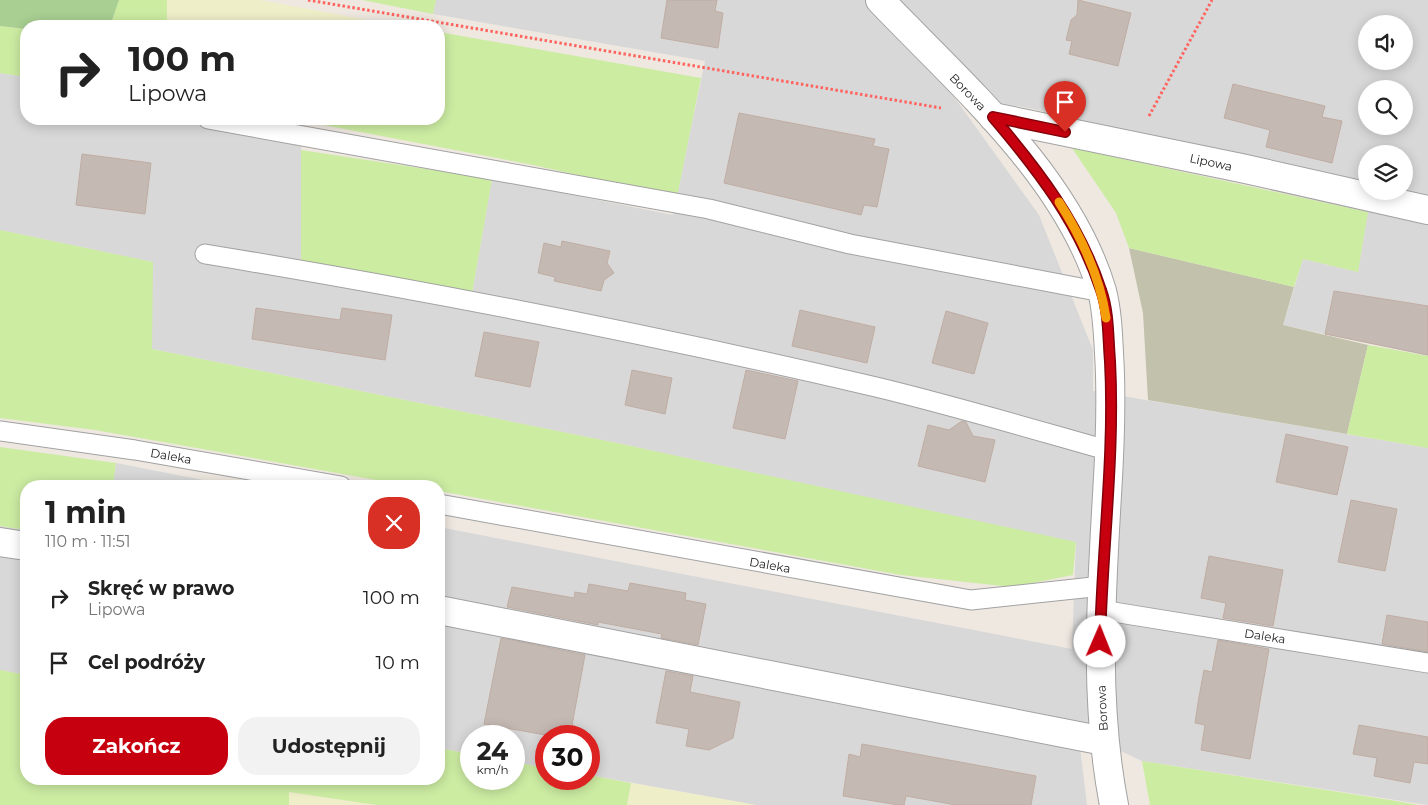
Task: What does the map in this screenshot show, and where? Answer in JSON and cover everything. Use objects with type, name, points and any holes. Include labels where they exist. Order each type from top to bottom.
[{"type":"street","name":"Borowa","points":[[880,0],[993,117],[1037,168],[1066,213],[1086,252],[1102,292],[1108,332],[1111,380],[1110,451],[1099,658],[1104,742],[1114,805]]},
{"type":"street","name":"Lipowa","points":[[993,117],[1428,210]]},
{"type":"street","points":[[0,542],[20,545]]},
{"type":"street","points":[[445,611],[1104,742]]},
{"type":"lane","points":[[241,125],[699,207],[850,244],[1102,292]]},
{"type":"lane","points":[[205,254],[515,308],[694,346],[879,388],[1110,451]]},
{"type":"lane","name":"Daleka","points":[[0,431],[135,450],[307,480]]},
{"type":"lane","name":"Daleka","points":[[445,505],[972,600],[1101,598],[1428,663]]},
{"type":"path","points":[[308,0],[425,20]]},
{"type":"path","points":[[1132,146],[1212,0]]},
{"type":"path","points":[[445,23],[944,109]]},
{"type":"shaded area","points":[[167,0],[260,0],[368,20],[167,20]]},
{"type":"shaded area","points":[[436,0],[1428,0],[1428,356],[1283,325],[1303,259],[1358,272],[1370,200],[1413,200],[1413,145],[1358,145],[1358,187],[1033,109],[952,94],[1039,215],[1093,350],[1093,391],[1428,448],[1428,805],[1142,761],[1078,731],[1087,805],[756,805],[600,777],[600,725],[535,725],[535,766],[525,764],[525,725],[460,725],[460,752],[445,749],[445,528],[1072,649],[1076,543],[617,443],[152,349],[152,262],[0,230],[0,73],[20,76],[20,125],[305,125],[301,150],[472,294],[492,179],[673,215],[705,61],[433,14]]},
{"type":"shaded area","points":[[1129,248],[1294,287],[1283,325],[1368,345],[1347,434],[1148,400],[1143,313]]},
{"type":"shaded area","points":[[116,463],[203,480],[114,480]]},
{"type":"shaded area","points":[[0,526],[20,529],[20,674],[0,670]]},
{"type":"shaded area","points":[[631,783],[756,805],[627,805]]},
{"type":"shaded area","points":[[289,792],[377,805],[289,805]]},
{"type":"green space","points":[[0,0],[119,0],[112,20],[20,20],[20,28],[0,26]]},
{"type":"green space","points":[[119,0],[167,0],[167,20],[112,20]]},
{"type":"green space","points":[[362,0],[436,0],[433,14]]},
{"type":"green space","points":[[0,26],[20,28],[20,76],[0,73]]},
{"type":"green space","points":[[445,33],[701,78],[677,197],[533,165],[323,125],[445,125]]},
{"type":"green space","points":[[1072,148],[1368,212],[1358,272],[1303,259],[1294,287],[1129,248],[1116,213]]},
{"type":"green space","points":[[301,150],[492,179],[472,294],[301,265]]},
{"type":"green space","points":[[0,230],[153,262],[152,349],[617,443],[1076,542],[1073,575],[1012,587],[901,575],[445,492],[445,480],[376,480],[95,430],[0,418]]},
{"type":"green space","points":[[1368,345],[1428,356],[1428,448],[1347,434]]},
{"type":"green space","points":[[0,447],[116,463],[114,480],[20,480],[20,529],[0,526]]},
{"type":"green space","points":[[0,670],[20,674],[20,785],[445,785],[445,749],[460,752],[460,790],[525,790],[525,764],[535,766],[535,790],[600,790],[600,777],[631,783],[627,805],[377,805],[289,792],[289,805],[0,805]]},
{"type":"green space","points":[[1142,761],[1390,800],[1419,805],[1150,805]]},
{"type":"building","points":[[667,0],[717,0],[715,11],[723,13],[718,48],[661,38]]},
{"type":"building","points":[[1078,0],[1131,13],[1118,66],[1069,54],[1072,41],[1066,40],[1071,20],[1077,15]]},
{"type":"building","points":[[1233,84],[1325,106],[1322,117],[1342,121],[1332,163],[1266,147],[1270,130],[1224,118]]},
{"type":"building","points":[[739,113],[875,139],[873,146],[889,149],[877,207],[864,205],[861,215],[724,183]]},
{"type":"building","points":[[82,154],[151,163],[145,214],[76,205]]},
{"type":"building","points":[[562,241],[610,251],[607,263],[614,273],[604,280],[601,291],[554,281],[555,277],[538,273],[544,243],[561,247]]},
{"type":"building","points":[[1334,291],[1428,306],[1428,355],[1325,334]]},
{"type":"building","points":[[256,308],[340,320],[342,308],[392,315],[385,360],[252,339]]},
{"type":"building","points":[[800,310],[875,327],[867,363],[792,346]]},
{"type":"building","points":[[946,311],[988,323],[974,374],[932,363]]},
{"type":"building","points":[[484,332],[539,342],[530,387],[475,376]]},
{"type":"building","points":[[632,370],[672,378],[665,414],[625,405]]},
{"type":"building","points":[[746,370],[798,381],[785,439],[733,428]]},
{"type":"building","points":[[962,421],[966,422],[973,436],[995,440],[985,482],[918,466],[928,425],[949,430]]},
{"type":"building","points":[[1286,434],[1348,447],[1337,495],[1276,482]]},
{"type":"building","points":[[1351,500],[1397,509],[1385,571],[1338,562]]},
{"type":"building","points":[[1209,556],[1283,570],[1273,626],[1223,618],[1226,603],[1201,598]]},
{"type":"building","points":[[630,583],[686,593],[685,600],[706,604],[698,645],[661,638],[662,634],[598,622],[598,625],[507,607],[512,587],[574,598],[575,592],[587,594],[589,584],[628,591]]},
{"type":"building","points":[[1387,615],[1428,622],[1428,652],[1382,644]]},
{"type":"building","points":[[501,638],[585,655],[572,725],[535,725],[535,733],[525,731],[525,725],[484,724]]},
{"type":"building","points":[[1218,640],[1269,649],[1250,759],[1201,750],[1205,725],[1195,723],[1199,697],[1204,670],[1212,672]]},
{"type":"building","points":[[666,671],[693,676],[690,692],[740,702],[733,738],[709,750],[686,746],[689,729],[656,723]]},
{"type":"building","points":[[1359,725],[1428,737],[1428,764],[1414,762],[1410,783],[1374,776],[1377,758],[1353,754]]},
{"type":"building","points":[[862,744],[1036,776],[1031,805],[956,805],[906,796],[904,805],[899,805],[843,796],[849,754],[860,757]]},
{"type":"slow traffic","points":[[1059,202],[1086,252],[1102,292],[1106,318]]},
{"type":"route","points":[[1065,132],[993,117],[1037,168],[1066,213],[1086,252],[1102,292],[1108,332],[1111,380],[1110,451],[1100,642]]}]
